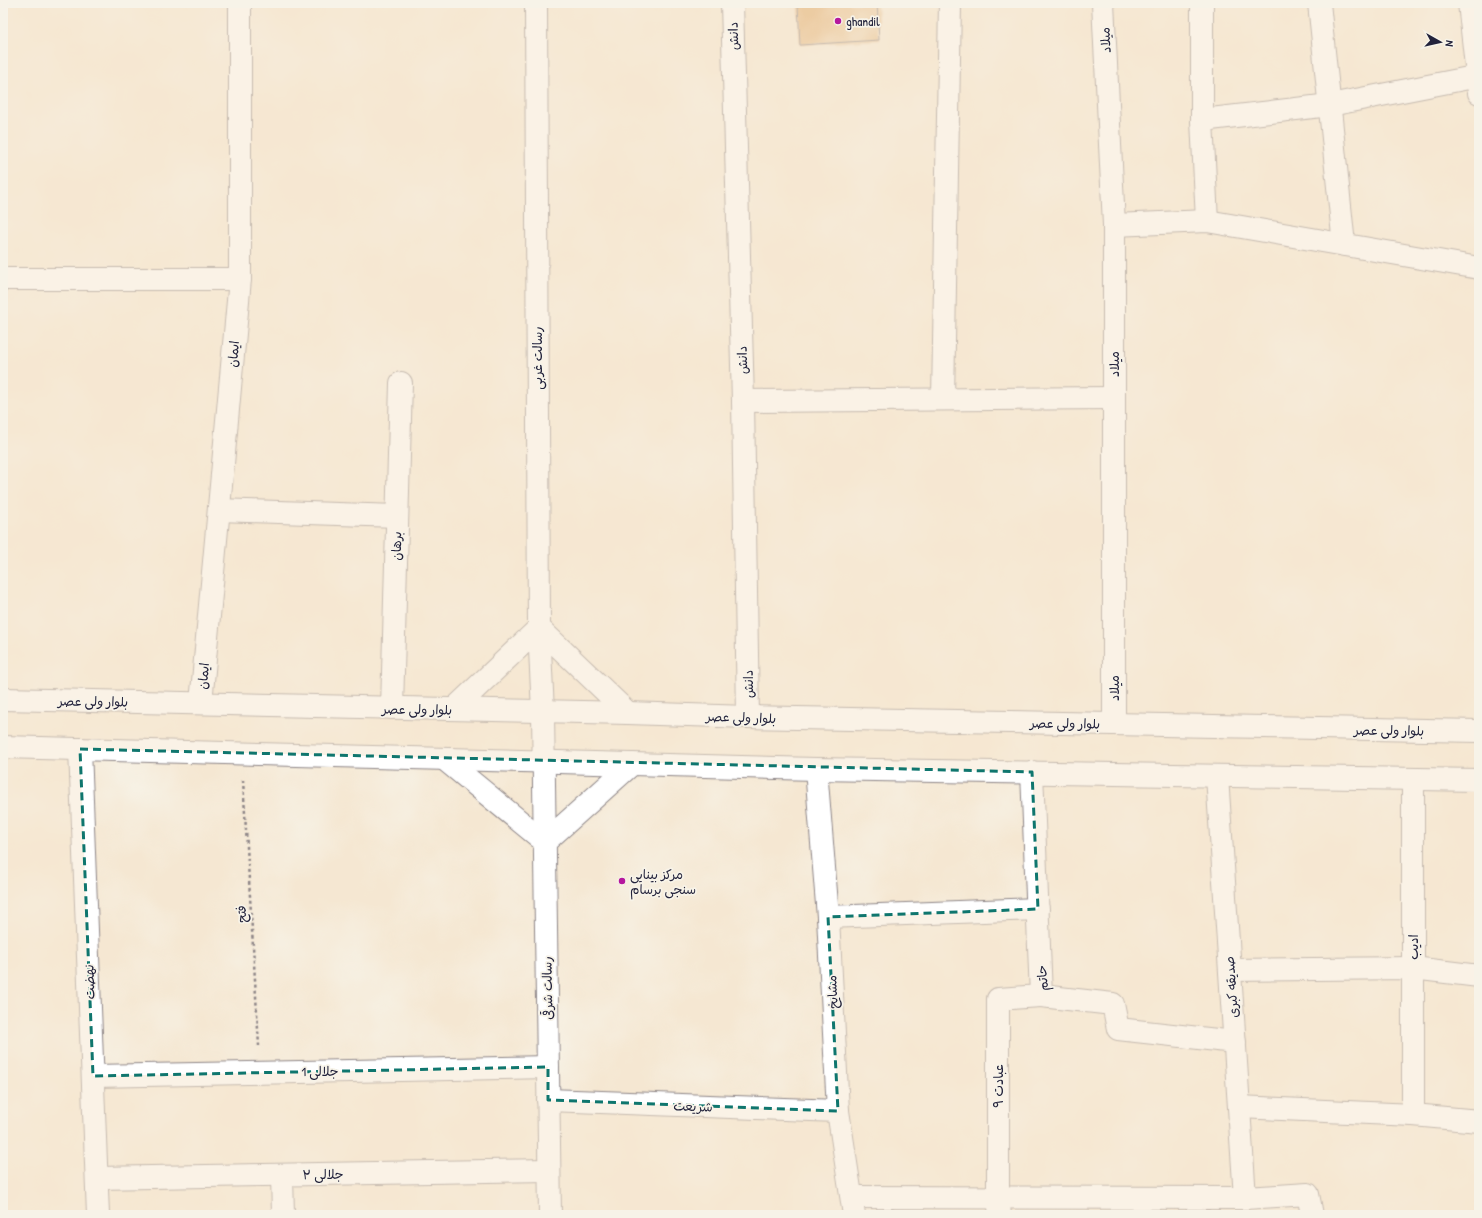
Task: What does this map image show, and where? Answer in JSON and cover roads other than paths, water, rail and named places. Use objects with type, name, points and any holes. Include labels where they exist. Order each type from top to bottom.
[{"type":"street","name":"ایمان","points":[[201,703],[240,279],[240,3]]},
{"type":"street","name":"رسالت غربی","points":[[536,3],[539,628],[544,712],[543,761]]},
{"type":"street","name":"دانش","points":[[732,3],[743,401],[748,717]]},
{"type":"street","points":[[943,399],[950,3]]},
{"type":"street","name":"میلاد","points":[[1103,3],[1114,225],[1114,724]]},
{"type":"street","points":[[1202,3],[1202,120],[1207,221]]},
{"type":"street","points":[[1319,3],[1344,245]]},
{"type":"street","points":[[1202,120],[1330,105],[1478,82],[1469,3]]},
{"type":"street","points":[[1114,225],[1207,221],[1479,268]]},
{"type":"street","points":[[3,279],[240,279]]},
{"type":"street","name":"برهان","points":[[392,708],[401,383]]},
{"type":"street","points":[[743,401],[1114,398]]},
{"type":"street","points":[[219,510],[397,516]]},
{"type":"street","points":[[454,710],[539,628],[628,713]]},
{"type":"street","name":"بلوار ولی عصر","points":[[3,699],[748,717],[1479,732]]},
{"type":"street","points":[[3,747],[816,769],[1479,780]]},
{"type":"street","name":"نهضت","points":[[80,749],[98,1215]]},
{"type":"street","points":[[444,759],[545,842],[632,764]]},
{"type":"street","name":"رسالت شرقی","points":[[543,761],[550,1215]]},
{"type":"street","name":"مشایخ","points":[[816,769],[828,917],[838,1111],[853,1206]]},
{"type":"street","name":"حاتم","points":[[1032,772],[1041,996],[1113,1004],[1118,1029],[1235,1042]]},
{"type":"street","name":"صدیقه کبری","points":[[1217,776],[1245,1198]]},
{"type":"street","name":"ادیب","points":[[1413,779],[1413,1115]]},
{"type":"street","points":[[828,917],[1038,909]]},
{"type":"street","points":[[1230,970],[1413,968],[1479,976]]},
{"type":"street","name":"عبادت ۹","points":[[999,1206],[998,999],[1041,996]]},
{"type":"street","name":"جلالی 1","points":[[93,1076],[548,1067]]},
{"type":"street","name":"شریعت","points":[[548,1100],[838,1111]]},
{"type":"street","points":[[1239,1107],[1413,1115],[1479,1121]]},
{"type":"street","name":"جلالی ۲","points":[[97,1178],[549,1170]]},
{"type":"street","points":[[282,1175],[283,1215]]},
{"type":"street","points":[[853,1206],[999,1206],[1245,1198],[1308,1194],[1312,1215]]},
{"type":"place","name":"ghandil","points":[[838,21]]},
{"type":"place","name":"مرکز بینایی سنجی برسام","points":[[622,881]]}]
